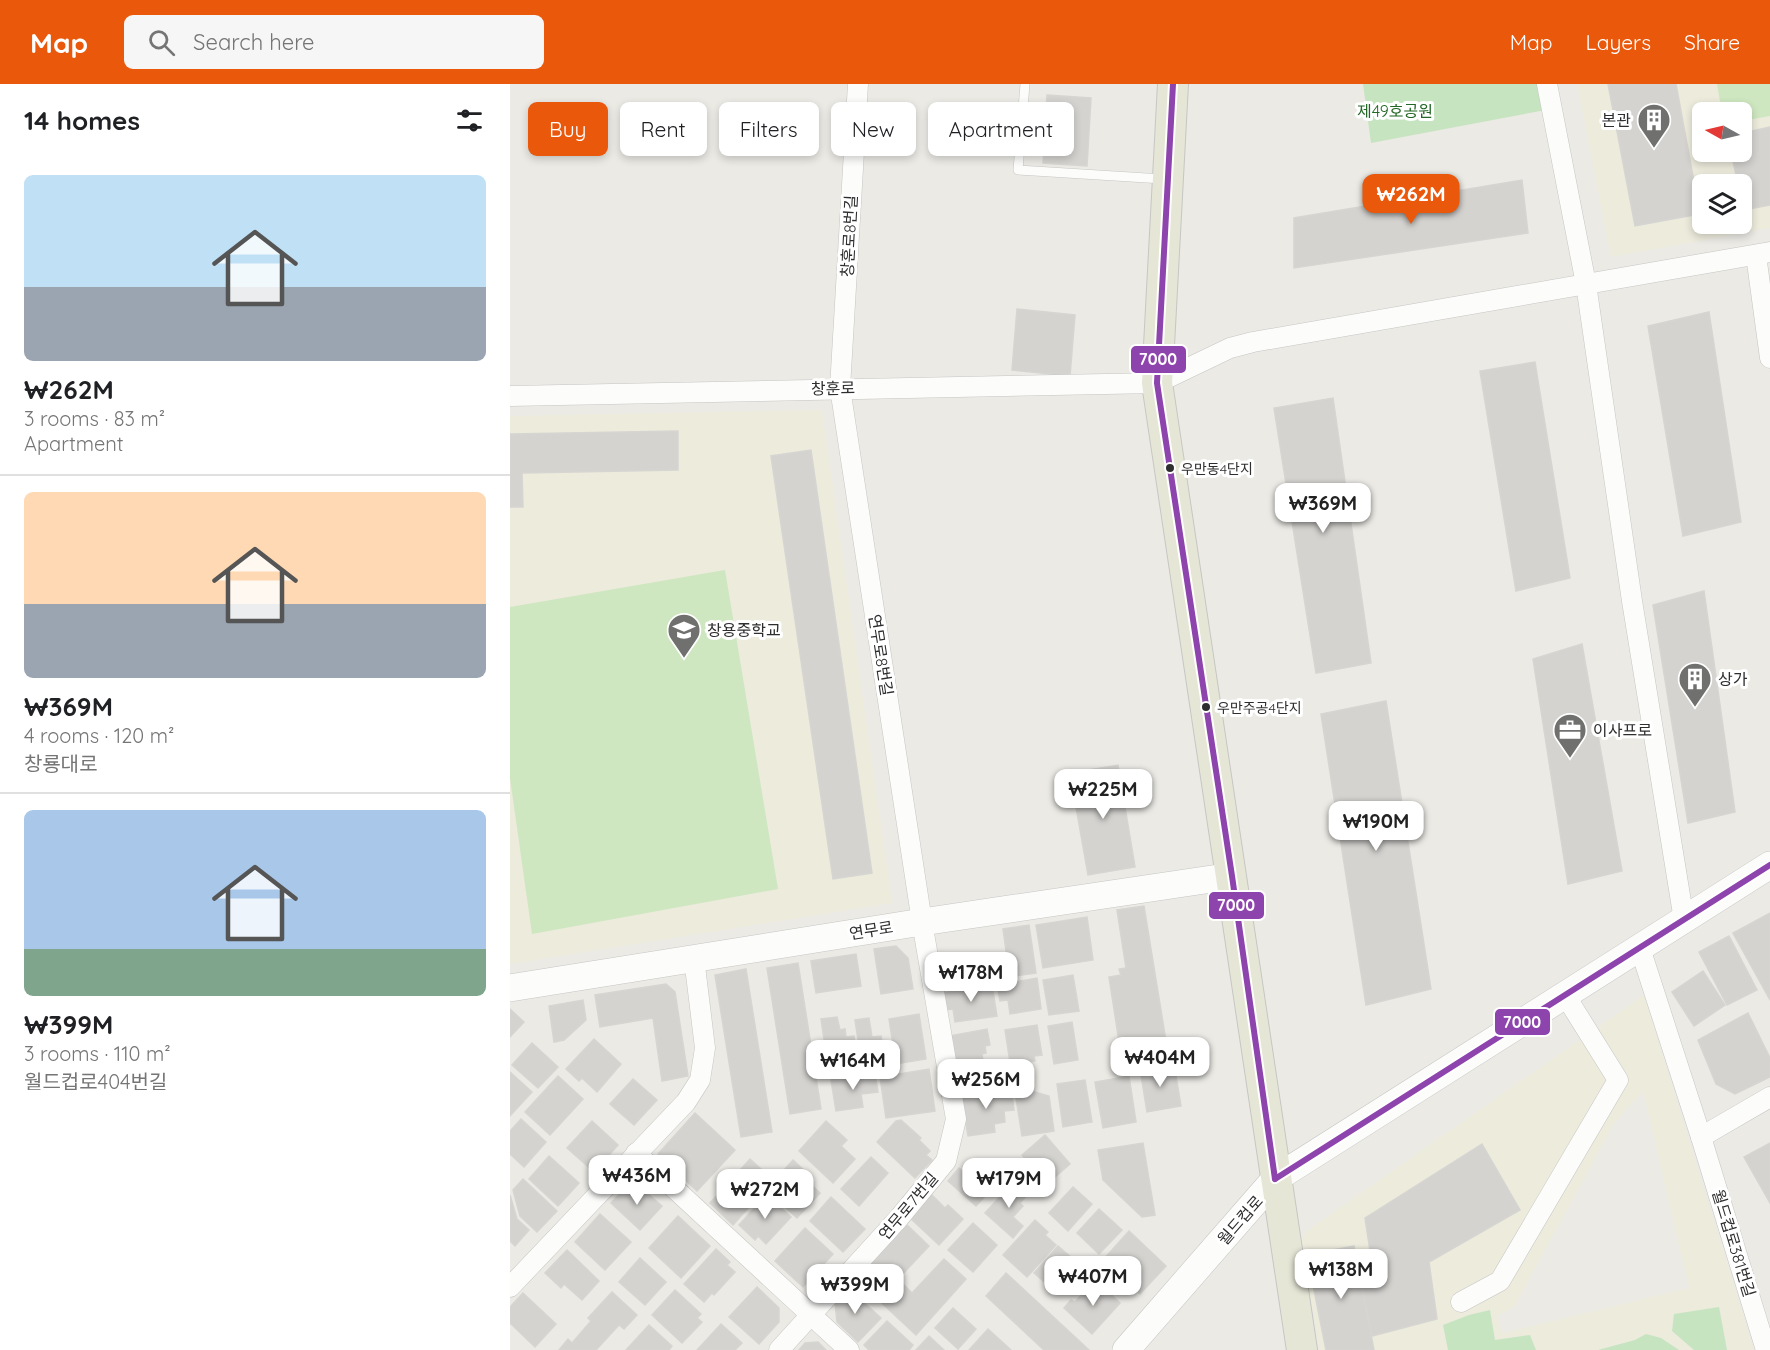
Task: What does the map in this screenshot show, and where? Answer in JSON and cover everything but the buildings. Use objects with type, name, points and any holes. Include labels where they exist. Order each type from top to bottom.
[{"type":"main road","points":[[1173,84],[1157,383],[1302,1350]]},
{"type":"street","name":"창훈로8번길","points":[[840,388],[858,84]]},
{"type":"street","points":[[1547,84],[1586,284],[1632,601],[1684,920]]},
{"type":"street","points":[[1157,383],[1230,348],[1253,342],[1763,253],[1770,358]]},
{"type":"street","name":"창훈로","points":[[510,396],[1157,383]]},
{"type":"street","name":"연무로8번길","points":[[840,388],[922,922]]},
{"type":"street","name":"월드컵로","points":[[1126,1350],[1275,1179],[1770,865]]},
{"type":"street","name":"연무로","points":[[510,988],[922,922],[1232,876]]},
{"type":"street","name":"연무로7번길","points":[[779,1350],[899,1218],[946,1161],[956,1119],[922,922]]},
{"type":"street","name":"월드컵로381번길","points":[[1640,948],[1766,1350]]},
{"type":"street","points":[[510,1287],[686,1102],[700,1080],[705,1048],[694,958]]},
{"type":"street","points":[[1461,1302],[1500,1281],[1618,1080],[1565,995]]},
{"type":"street","points":[[1701,1137],[1770,1097]]},
{"type":"street","points":[[636,1153],[849,1350]]},
{"type":"lane","points":[[1024,84],[1018,170],[1168,180]]},
{"type":"shaded area","points":[[1577,84],[1770,84],[1770,228],[1752,231],[1752,174],[1692,174],[1692,234],[1737,234],[1611,257]]},
{"type":"shaded area","name":"창용중학교","points":[[822,410],[892,903],[510,964],[510,416]]},
{"type":"shaded area","points":[[1644,995],[1754,1350],[1727,1350],[1719,1308],[1672,1331],[1694,1350],[1679,1350],[1661,1338],[1646,1334],[1635,1340],[1598,1350],[1536,1350],[1530,1335],[1495,1340],[1490,1311],[1444,1325],[1448,1350],[1320,1350],[1300,1245],[1304,1233]],"holes":[[[1643,1091],[1689,1288],[1503,1333],[1497,1316],[1514,1307],[1615,1122]]]},
{"type":"green space","name":"제49호공원","points":[[1363,84],[1547,84],[1551,109],[1371,143]]},
{"type":"green space","points":[[1717,84],[1770,84],[1770,116],[1752,119],[1752,102],[1720,102]]},
{"type":"green space","points":[[725,570],[778,889],[532,934],[510,778],[510,607]]},
{"type":"green space","points":[[1719,1307],[1727,1350],[1694,1350],[1672,1331],[1674,1314]]},
{"type":"green space","points":[[1490,1310],[1495,1340],[1530,1335],[1536,1350],[1448,1350],[1443,1325]]},
{"type":"green space","points":[[1646,1334],[1661,1338],[1679,1350],[1598,1350],[1635,1340]]},
{"type":"transit line","name":"7000","points":[[1173,84],[1157,383],[1232,876],[1275,1179]]},
{"type":"transit line","name":"7000","points":[[1275,1179],[1770,865]]},
{"type":"place","name":"본관","points":[[1654,149]]},
{"type":"place","name":"우만동4단지","points":[[1170,468]]},
{"type":"place","name":"창용중학교","points":[[684,659]]},
{"type":"place","name":"우만주공4단지","points":[[1206,707]]},
{"type":"place","name":"상가","points":[[1695,708]]},
{"type":"place","name":"이사프로","points":[[1570,759]]}]
